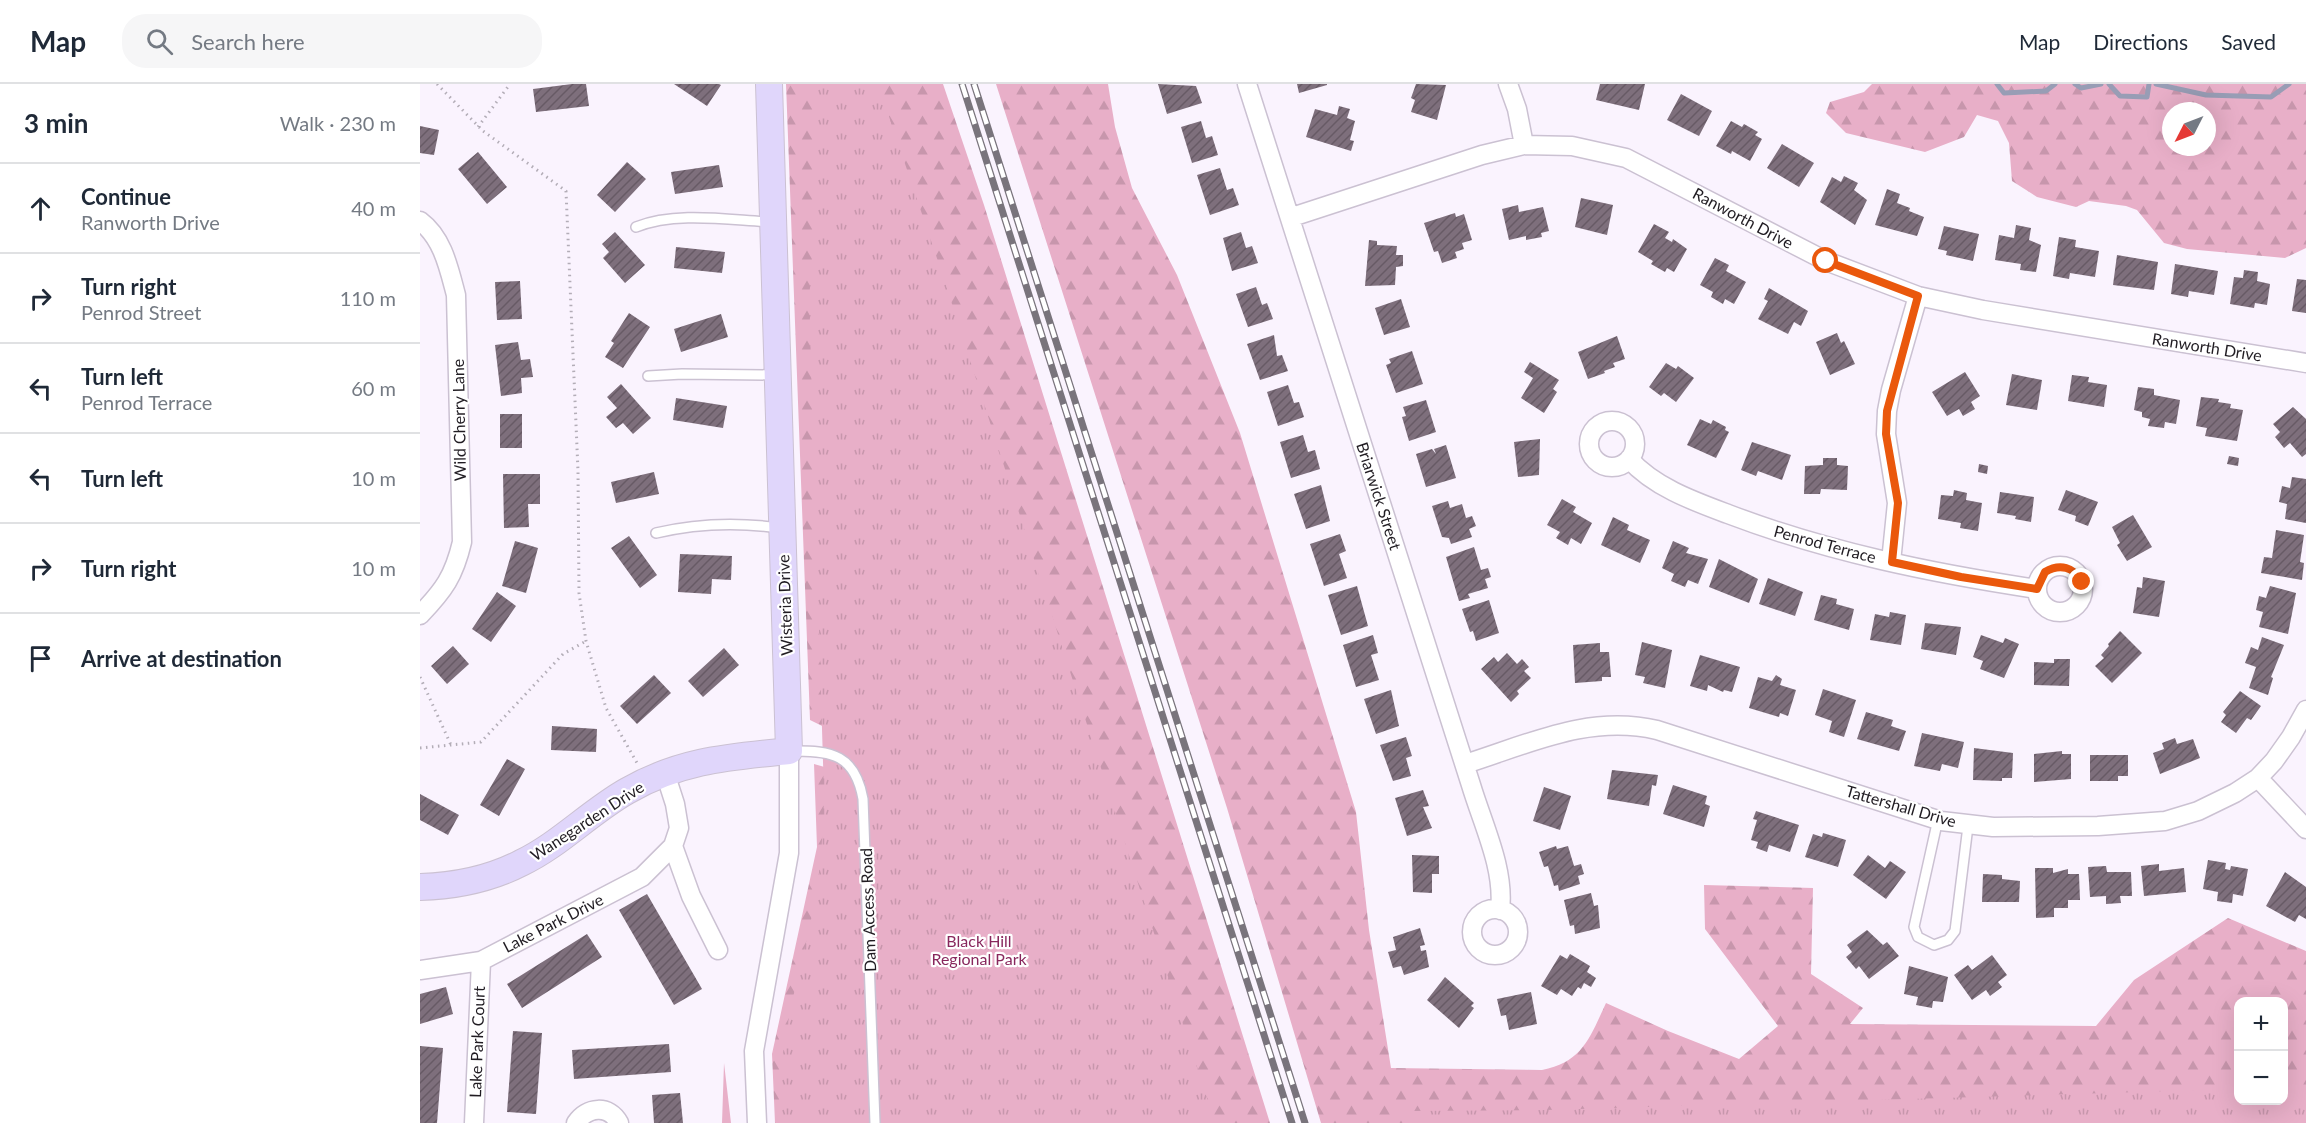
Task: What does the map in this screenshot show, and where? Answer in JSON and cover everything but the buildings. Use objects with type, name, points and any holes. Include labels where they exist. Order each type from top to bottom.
[{"type":"street","name":"Wisteria Drive","points":[[758,1123],[754,1051],[789,853],[789,751],[769,84]]},
{"type":"street","name":"Briarwick Street","points":[[1247,84],[1292,217],[1465,765],[1498,874],[1502,894],[1500,910]]},
{"type":"street","points":[[1508,84],[1517,109],[1524,145]]},
{"type":"street","name":"Ranworth Drive","points":[[1292,217],[1482,155],[1524,145],[1572,146],[1626,158],[1826,261],[1918,296],[1983,310],[2306,363]]},
{"type":"street","name":"Wild Cherry Lane","points":[[420,221],[426,225],[446,258],[456,295],[462,543],[456,568],[445,589],[420,615]]},
{"type":"street","points":[[1892,562],[1898,503],[1886,434],[1887,411],[1918,296]]},
{"type":"street","name":"Penrod Terrace","points":[[1629,459],[1650,479],[1714,509],[1824,547],[1961,577],[2037,589]]},
{"type":"street","name":"Tattershall Drive","points":[[1465,765],[1566,731],[1598,725],[1628,724],[1657,730],[1938,819],[1968,826],[2043,828],[2148,824],[2198,811],[2258,778],[2292,737],[2306,710]]},
{"type":"street","name":"Wanegarden Drive","points":[[420,887],[443,886],[483,878],[523,863],[627,791],[656,777],[710,759],[789,751]]},
{"type":"street","points":[[656,777],[675,804],[679,828],[673,846],[691,896],[718,950]]},
{"type":"street","points":[[2258,778],[2306,830]]},
{"type":"street","name":"Lake Park Drive","points":[[420,970],[480,961],[642,877],[673,846]]},
{"type":"street","name":"Lake Park Court","points":[[474,1123],[480,961]]},
{"type":"street","points":[[576,1123],[589,1111],[605,1109],[619,1123]]},
{"type":"lane","points":[[636,228],[649,222],[682,219],[773,222]]},
{"type":"lane","points":[[648,376],[778,375]]},
{"type":"lane","points":[[656,533],[689,525],[730,523],[782,528]]},
{"type":"lane","name":"Dam Access Road","points":[[789,751],[826,751],[835,754],[849,765],[860,785],[863,800],[875,1123]]},
{"type":"lane","points":[[1938,819],[1914,927],[1918,937],[1934,945],[1948,940],[1955,931],[1968,826]]},
{"type":"path","points":[[437,84],[478,127],[566,191],[578,471],[579,593],[586,641],[606,708],[656,777]]},
{"type":"path","points":[[478,127],[510,84]]},
{"type":"path","points":[[420,748],[481,742],[563,654],[586,641]]},
{"type":"path","points":[[420,677],[451,745]]},
{"type":"green space","name":"Black Hill Regional Park","points":[[786,84],[943,84],[984,205],[1270,1123],[905,1123],[879,754],[810,720]]},
{"type":"green space","name":"Black Hill Regional Park","points":[[811,84],[878,84],[943,276],[1215,1123],[782,1123],[781,1094],[785,1040],[816,891],[824,795],[809,297],[819,165]]},
{"type":"green space","points":[[996,84],[1108,84],[1115,127],[1132,188],[1177,275],[1240,433],[1356,812],[1369,930],[1391,1068],[1542,1070],[1556,1066],[1567,1061],[1583,1046],[1590,1037],[1606,1003],[1739,1059],[1778,1026],[1705,929],[1704,885],[1813,888],[1811,974],[1863,1008],[1850,1024],[2096,1026],[2134,980],[2228,918],[2306,951],[2306,1123],[1321,1123],[1227,808]]},
{"type":"green space","points":[[1872,84],[2306,84],[2306,248],[2285,258],[2187,249],[2164,243],[2137,210],[2126,206],[2089,201],[2076,207],[2037,197],[2012,181],[2009,143],[1998,121],[1977,115],[1964,137],[1925,152],[1846,133],[1826,113],[1830,102],[1864,92]]},
{"type":"green space","points":[[814,764],[842,772],[849,1123],[775,1123],[772,1054],[817,847]]},
{"type":"green space","points":[[724,1063],[731,1123],[722,1123]]},
{"type":"green space","points":[[2288,1087],[2306,1087],[2306,1123],[1415,1123],[1410,1111],[1545,1110],[2234,1089],[2234,1105],[2288,1105]]},
{"type":"waterway","points":[[1997,84],[2004,93],[2046,91],[2055,84]]},
{"type":"waterway","points":[[2075,84],[2081,88],[2101,84]]},
{"type":"waterway","points":[[2109,84],[2120,96],[2147,97],[2149,84]]},
{"type":"waterway","points":[[2156,84],[2206,95],[2271,97],[2289,84]]},
{"type":"railway","points":[[962,84],[1292,1123]]},
{"type":"railway","points":[[974,84],[1305,1123]]},
{"type":"route","points":[[1826,261],[1918,296],[1887,411],[1886,434],[1898,503],[1892,562],[1961,577],[2037,589],[2040,577],[2051,568],[2058,566],[2072,570],[2082,582]]}]
